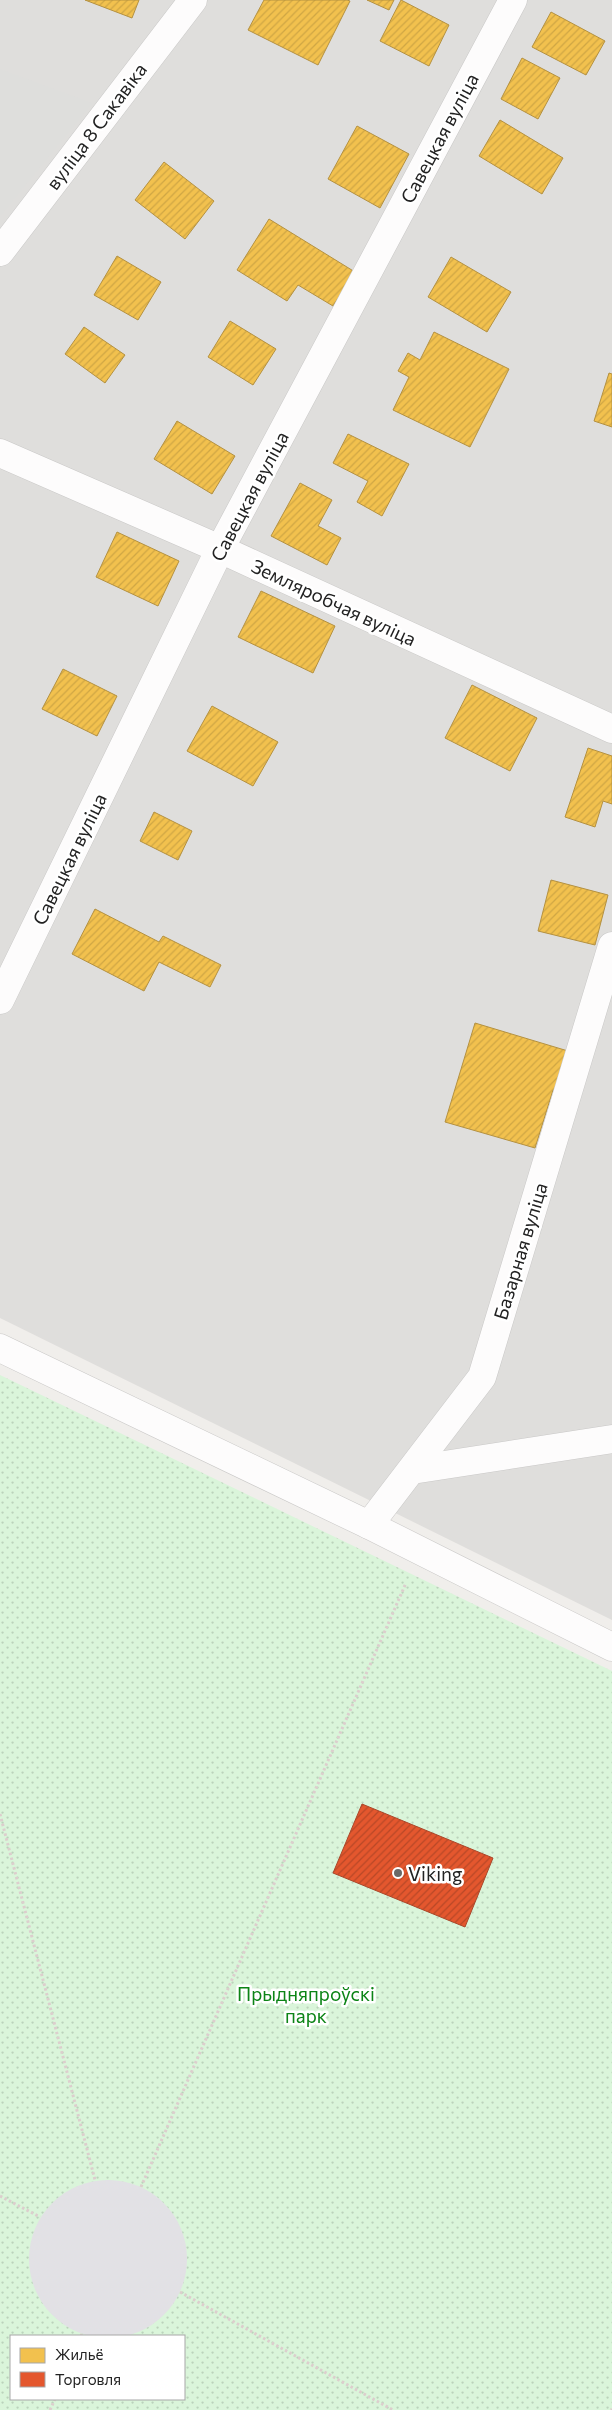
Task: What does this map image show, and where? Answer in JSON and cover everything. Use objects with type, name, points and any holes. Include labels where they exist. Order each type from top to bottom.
[{"type":"street","name":"вуліца 8 Сакавіка","points":[[0,252],[193,0]]},
{"type":"street","name":"Савецкая вуліца","points":[[0,1000],[220,549],[513,0]]},
{"type":"street","name":"Земляробчая вуліца","points":[[0,453],[220,549],[612,729]]},
{"type":"street","name":"Базарная вуліца","points":[[370,1525],[482,1377],[612,946]]},
{"type":"street","points":[[0,1348],[370,1525],[612,1647]]},
{"type":"street","points":[[412,1470],[612,1439]]},
{"type":"path","points":[[141,2187],[406,1583]]},
{"type":"path","points":[[0,1814],[95,2180]]},
{"type":"path","points":[[0,2196],[40,2217]]},
{"type":"path","points":[[180,2292],[393,2410]]},
{"type":"shaded area","points":[[0,0],[612,0],[612,1620],[0,1318]]},
{"type":"shaded area","points":[[0,69],[92,103],[0,216]]},
{"type":"shaded area","points":[[108,2180],[138,2186],[164,2203],[181,2229],[186,2251],[186,2267],[181,2289],[169,2309],[152,2324],[138,2332],[127,2335],[89,2335],[78,2332],[58,2320],[47,2309],[35,2289],[29,2259],[35,2229],[52,2203],[78,2186]]},
{"type":"green space","name":"Прыдняпроўскі парк","points":[[0,1375],[612,1671],[612,2410],[0,2410]]},
{"type":"building: Жильё","points":[[85,0],[139,0],[132,18]]},
{"type":"building: Жильё","points":[[264,0],[350,1],[318,65],[248,30]]},
{"type":"building: Жильё","points":[[367,0],[394,0],[389,10]]},
{"type":"building: Жильё","points":[[401,0],[449,25],[429,66],[380,41]]},
{"type":"building: Жильё","points":[[551,12],[605,41],[586,75],[532,47]]},
{"type":"building: Жильё","points":[[522,58],[560,78],[538,119],[501,99]]},
{"type":"building: Жильё","points":[[500,120],[563,158],[542,194],[479,156]]},
{"type":"building: Жильё","points":[[357,126],[409,154],[380,208],[328,179]]},
{"type":"building: Жильё","points":[[164,162],[214,201],[185,239],[135,200]]},
{"type":"building: Жильё","points":[[269,219],[355,272],[333,306],[298,285],[287,301],[237,270]]},
{"type":"building: Жильё","points":[[117,256],[161,282],[138,320],[94,295]]},
{"type":"building: Жильё","points":[[451,257],[511,292],[487,332],[428,297]]},
{"type":"building: Жильё","points":[[230,321],[276,349],[253,385],[208,357]]},
{"type":"building: Жильё","points":[[84,327],[125,355],[105,383],[65,354]]},
{"type":"building: Жильё","points":[[434,332],[509,369],[470,447],[393,410],[409,377],[398,371],[408,353],[420,360]]},
{"type":"building: Жильё","points":[[609,373],[612,374],[612,427],[594,421]]},
{"type":"building: Жильё","points":[[177,421],[235,456],[212,494],[154,459]]},
{"type":"building: Жильё","points":[[348,434],[409,464],[382,516],[357,502],[368,481],[333,463]]},
{"type":"building: Жильё","points":[[300,483],[332,500],[318,526],[341,538],[327,565],[271,536]]},
{"type":"building: Жильё","points":[[117,532],[179,561],[158,606],[96,577]]},
{"type":"building: Жильё","points":[[261,591],[335,626],[313,673],[238,637]]},
{"type":"building: Жильё","points":[[63,669],[117,696],[97,736],[42,709]]},
{"type":"building: Жильё","points":[[472,685],[537,718],[510,771],[445,738]]},
{"type":"building: Жильё","points":[[212,706],[278,742],[253,786],[187,751]]},
{"type":"building: Жильё","points":[[588,748],[612,756],[612,804],[603,801],[595,827],[565,817]]},
{"type":"building: Жильё","points":[[154,812],[192,831],[178,860],[140,841]]},
{"type":"building: Жильё","points":[[551,880],[608,895],[595,945],[538,931]]},
{"type":"building: Жильё","points":[[95,909],[159,942],[163,936],[221,965],[210,987],[159,962],[144,991],[72,954]]},
{"type":"building: Жильё","points":[[475,1023],[568,1051],[556,1091],[553,1090],[535,1148],[445,1122]]},
{"type":"building: Торговля","points":[[362,1804],[493,1858],[465,1927],[333,1873]]},
{"type":"place","name":"Viking","points":[[398,1873]]}]
